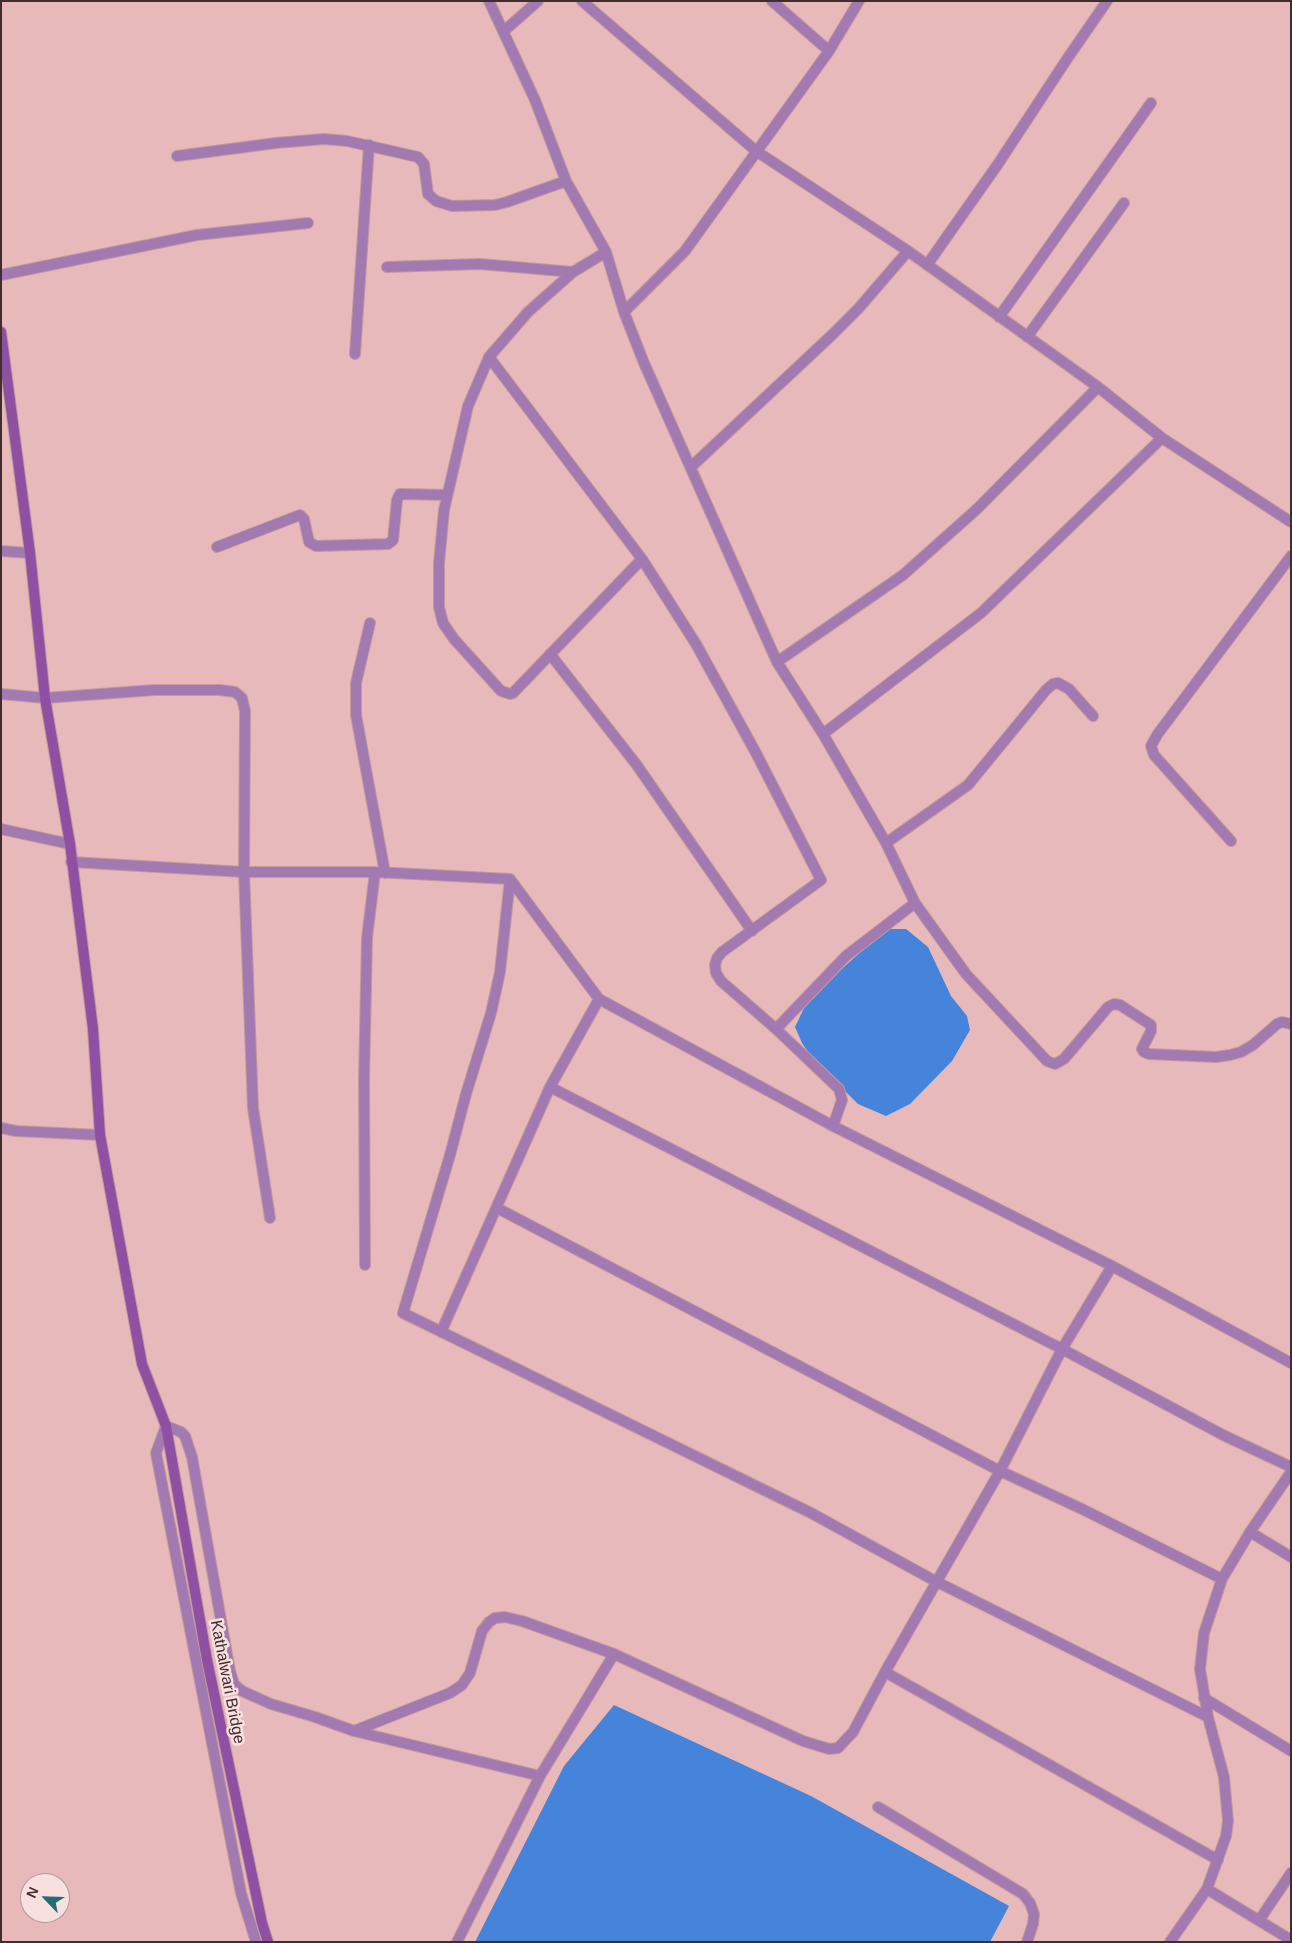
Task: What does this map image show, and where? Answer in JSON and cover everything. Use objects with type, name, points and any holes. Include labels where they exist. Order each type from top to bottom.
[{"type":"main road","name":"Kathalwari Bridge","points":[[1,332],[30,552],[45,698],[70,844],[93,1029],[100,1135],[142,1364],[166,1426],[210,1679],[262,1923],[268,1942]]},
{"type":"street","points":[[489,1],[535,100],[566,181],[606,252],[624,312],[644,363],[777,662],[823,734],[886,843],[915,902],[966,974],[1051,1063],[1058,1063],[1064,1059],[1108,1007],[1114,1004],[1120,1005],[1151,1025],[1151,1031],[1142,1049],[1149,1054],[1216,1057],[1230,1055],[1241,1052],[1253,1045],[1277,1024],[1282,1022],[1291,1024]]},
{"type":"street","points":[[504,31],[538,1]]},
{"type":"street","points":[[582,1],[756,150],[908,251],[1098,387],[1162,438],[1291,522]]},
{"type":"street","points":[[772,1],[829,51]]},
{"type":"street","points":[[624,312],[685,251],[829,51],[859,1]]},
{"type":"street","points":[[927,266],[1107,1]]},
{"type":"street","points":[[999,317],[1150,102]]},
{"type":"street","points":[[177,156],[276,142],[324,139],[369,145],[418,157],[424,164],[428,194],[436,201],[452,206],[501,203],[566,181]]},
{"type":"street","points":[[355,354],[369,145]]},
{"type":"street","points":[[1027,337],[1124,203]]},
{"type":"street","points":[[1,274],[196,236],[308,223]]},
{"type":"street","points":[[691,467],[833,334],[858,309],[908,251]]},
{"type":"street","points":[[606,252],[573,272],[528,312],[489,357],[468,406],[444,510],[439,563],[439,608],[443,623],[454,639],[501,690],[510,694],[517,690],[642,559]]},
{"type":"street","points":[[387,267],[480,264],[573,272]]},
{"type":"street","points":[[489,357],[642,559],[696,644],[756,753],[821,880],[722,952],[717,958],[715,965],[716,973],[721,981],[776,1028],[839,1088],[842,1100],[833,1126]]},
{"type":"street","points":[[777,662],[903,575],[977,509],[1098,387]]},
{"type":"street","points":[[823,734],[981,613],[1162,438]]},
{"type":"street","points":[[217,547],[300,515],[304,519],[310,542],[316,546],[388,544],[393,540],[397,500],[400,494],[447,495]]},
{"type":"street","points":[[1,550],[30,552]]},
{"type":"street","points":[[1231,841],[1154,755],[1151,746],[1156,735],[1291,556]]},
{"type":"street","points":[[365,1265],[364,1079],[367,938],[380,873],[356,715],[356,683],[370,623]]},
{"type":"street","points":[[550,654],[636,764],[752,931]]},
{"type":"street","points":[[886,843],[968,785],[1053,684],[1058,683],[1070,689],[1093,716]]},
{"type":"street","points":[[1,694],[45,698],[155,690],[220,690],[235,692],[242,698],[245,711],[244,872],[253,1108],[270,1218]]},
{"type":"street","points":[[1,829],[70,844]]},
{"type":"street","points":[[71,862],[244,872],[380,873],[510,879]]},
{"type":"street","points":[[510,879],[599,999],[833,1126],[1112,1266],[1291,1363]]},
{"type":"street","points":[[510,879],[500,972],[491,1013],[403,1313],[811,1513],[937,1582],[1208,1716]]},
{"type":"street","points":[[776,1028],[846,956],[915,902]]},
{"type":"street","points":[[441,1332],[550,1088],[599,999]]},
{"type":"street","points":[[550,1088],[1062,1349],[1223,1435],[1291,1467]]},
{"type":"street","points":[[1,1128],[16,1131],[100,1135]]},
{"type":"street","points":[[497,1208],[1000,1471],[1082,1509],[1222,1579]]},
{"type":"street","points":[[354,1731],[450,1693],[462,1685],[470,1674],[482,1630],[495,1618],[505,1617],[522,1621],[614,1654],[803,1741],[829,1749],[838,1748],[853,1732],[885,1672],[1000,1471],[1062,1349],[1112,1266]]},
{"type":"street","points":[[256,1942],[241,1893],[156,1453],[166,1426],[181,1432],[185,1436],[192,1457],[230,1671],[234,1684],[251,1697],[354,1731],[540,1776]]},
{"type":"street","points":[[1170,1942],[1207,1889],[1226,1836],[1228,1821],[1224,1777],[1204,1698],[1200,1669],[1204,1634],[1222,1579],[1250,1532],[1291,1472]]},
{"type":"street","points":[[1250,1532],[1291,1558]]},
{"type":"street","points":[[456,1942],[540,1776],[614,1654]]},
{"type":"street","points":[[885,1672],[1218,1860]]},
{"type":"street","points":[[1204,1698],[1291,1751]]},
{"type":"street","points":[[878,1807],[1023,1894],[1030,1903],[1034,1914],[1027,1942]]},
{"type":"street","points":[[1260,1920],[1291,1873]]},
{"type":"street","points":[[1207,1889],[1291,1940]]},
{"type":"water","points":[[890,929],[906,929],[928,947],[951,996],[967,1016],[970,1030],[952,1061],[910,1104],[886,1116],[858,1104],[812,1058],[802,1043],[795,1027],[805,1006],[824,985],[865,948]]},
{"type":"water","points":[[614,1705],[811,1796],[1009,1906],[990,1942],[475,1942],[564,1766]]}]
